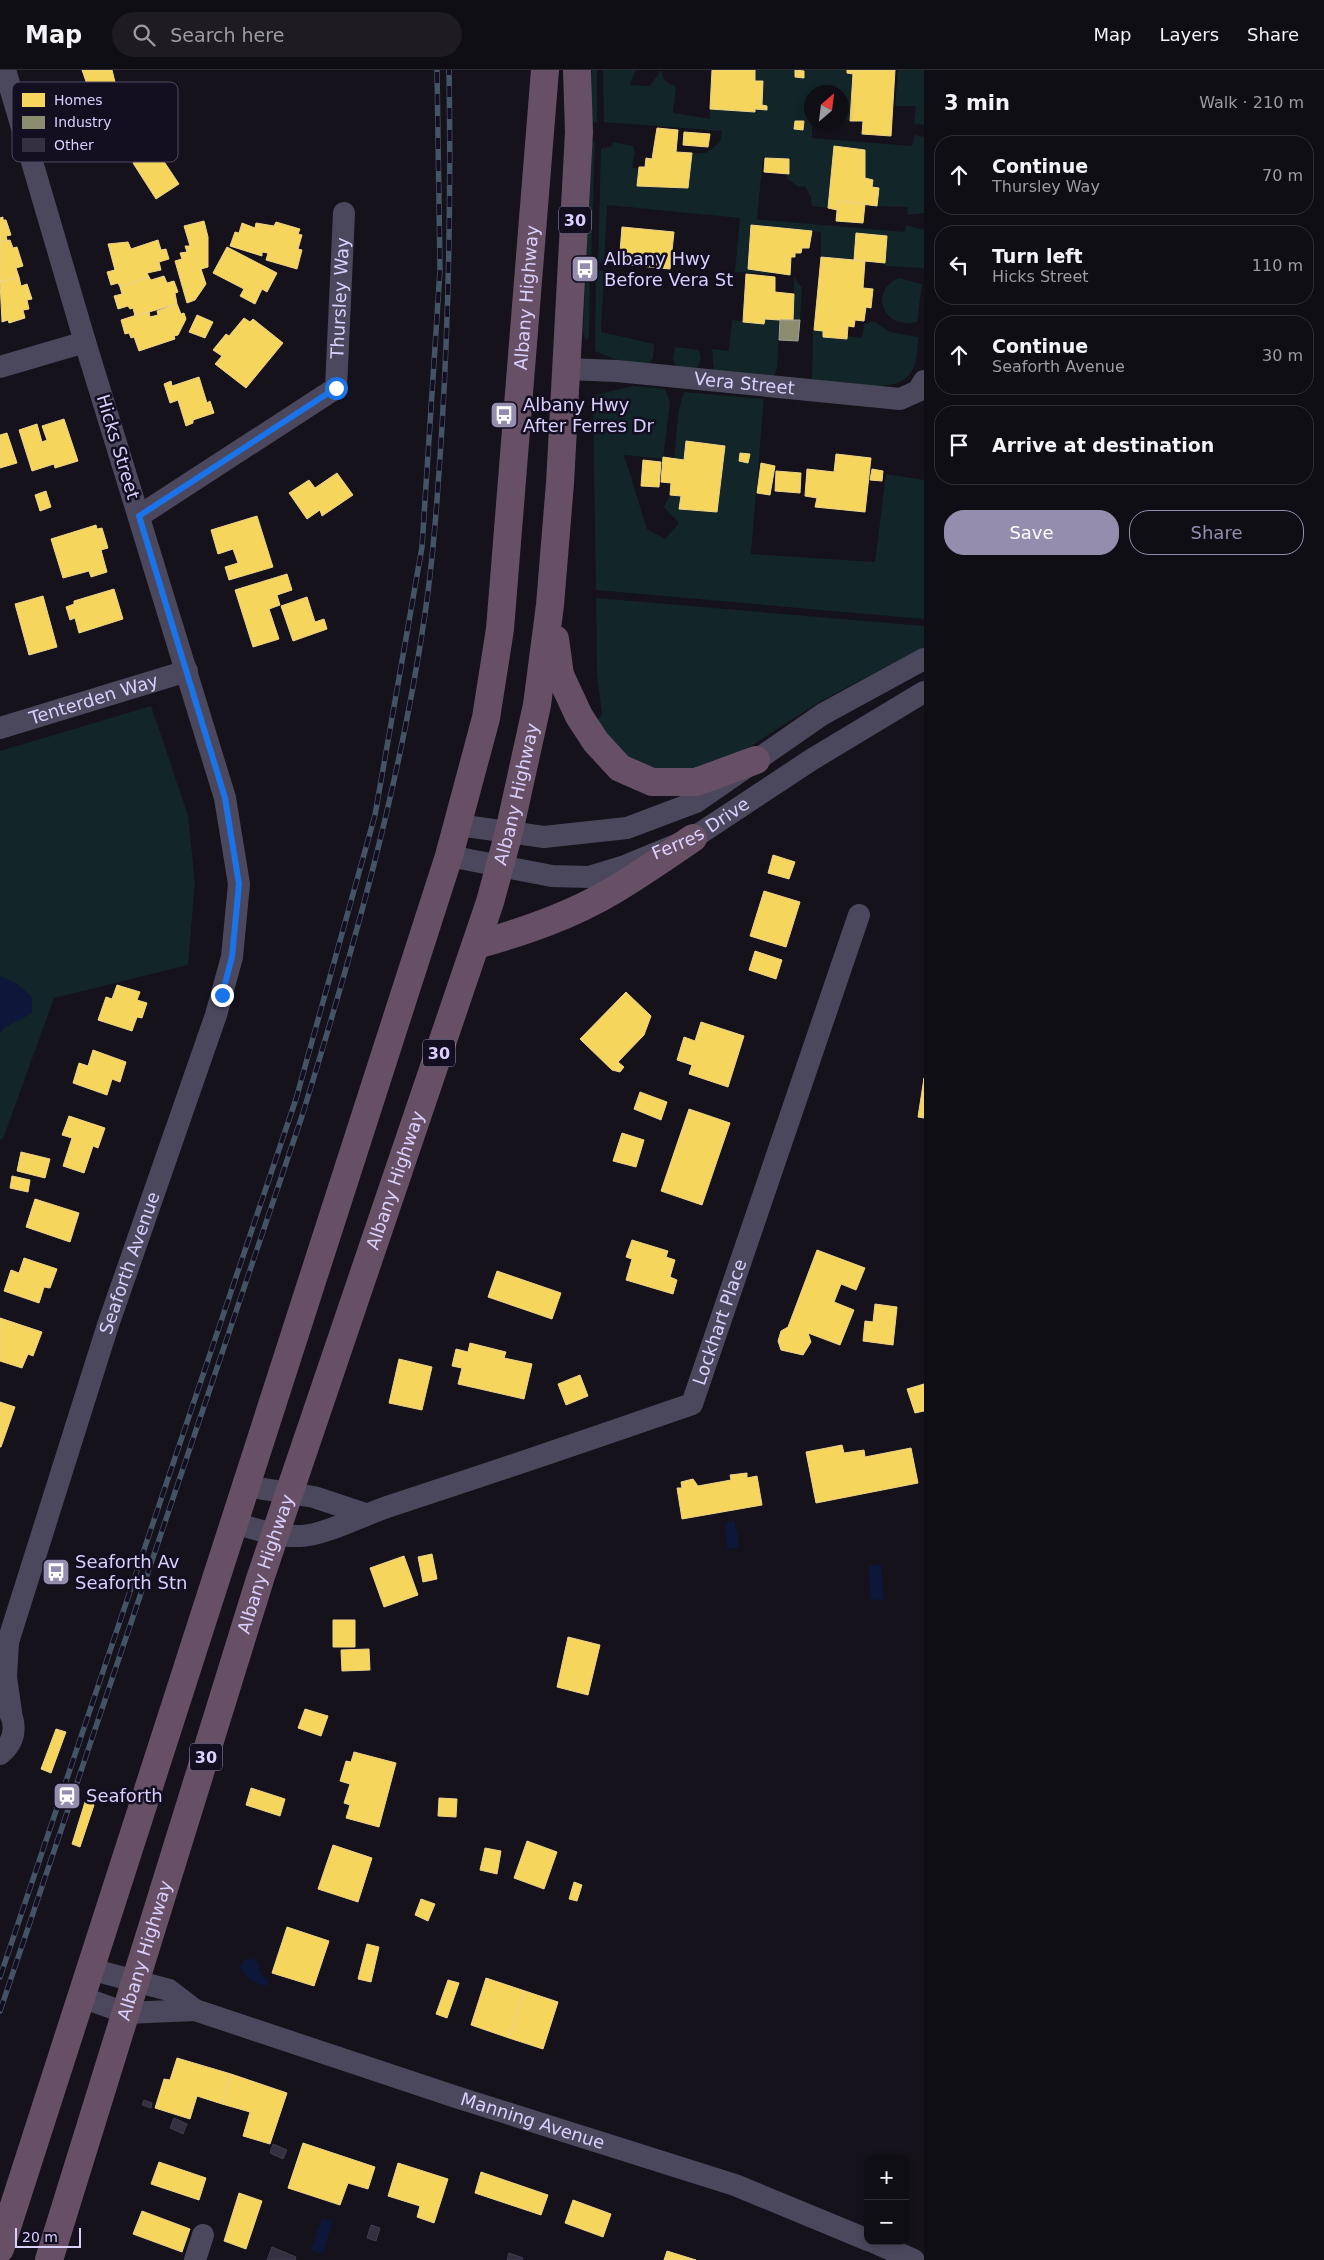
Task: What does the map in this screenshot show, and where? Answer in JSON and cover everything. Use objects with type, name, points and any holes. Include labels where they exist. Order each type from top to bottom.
[{"type":"highway","name":"Albany Highway","points":[[0,2249],[449,856],[486,718],[500,629],[545,70]]},
{"type":"highway","name":"Albany Highway","points":[[49,2260],[276,1534],[291,1494],[374,1238],[476,946],[509,832],[536,705],[550,605],[567,369],[579,132],[577,70]]},
{"type":"highway","points":[[550,605],[560,675],[579,716],[596,742],[620,768],[652,782],[696,782],[756,760]]},
{"type":"highway","points":[[476,946],[516,934],[571,912],[612,891],[693,838]]},
{"type":"street","name":"Hicks Street","points":[[5,70],[12,94]]},
{"type":"street","name":"Hicks Street","points":[[32,162],[85,342],[225,798],[239,884]]},
{"type":"street","name":"Thursley Way","points":[[139,516],[336,388],[344,213]]},
{"type":"street","points":[[0,367],[85,342]]},
{"type":"street","name":"Vera Street","points":[[567,369],[617,371],[900,399],[921,386]]},
{"type":"street","name":"Ferres Drive","points":[[458,825],[544,837],[627,828],[696,802],[823,714],[924,659]]},
{"type":"street","name":"Tenterden Way","points":[[0,728],[186,671]]},
{"type":"street","name":"Ferres Drive","points":[[449,856],[552,876],[589,877],[625,866],[693,838],[811,760],[924,692]]},
{"type":"street","name":"Seaforth Avenue","points":[[0,1754],[6,1749],[14,1732],[6,1707],[4,1649],[108,1326],[216,1015],[232,957],[239,884]]},
{"type":"street","name":"Lockhart Place","points":[[234,1523],[276,1534],[302,1536],[532,1460],[692,1404],[859,915]]},
{"type":"street","points":[[246,1486],[314,1497],[365,1514]]},
{"type":"street","name":"Manning Avenue","points":[[90,1969],[137,1980],[168,1990],[195,2010],[735,2185],[864,2238]]},
{"type":"street","name":"Manning Avenue","points":[[82,1997],[126,2012],[195,2010]]},
{"type":"street","points":[[196,2260],[203,2235]]},
{"type":"street","name":"Manning Avenue","points":[[880,2245],[914,2260]]},
{"type":"green space","points":[[592,70],[597,70],[597,122],[594,123],[591,120]]},
{"type":"green space","points":[[603,70],[636,70],[630,85],[650,86],[661,70],[664,80],[676,87],[673,113],[710,119],[710,109],[754,112],[755,109],[767,109],[767,106],[762,105],[763,82],[755,81],[755,70],[847,70],[853,74],[850,121],[849,85],[804,85],[804,130],[812,130],[812,138],[912,146],[915,135],[924,137],[924,213],[907,215],[908,207],[877,206],[879,188],[872,187],[873,180],[865,178],[865,150],[835,146],[828,208],[812,206],[811,197],[805,186],[799,187],[787,179],[789,160],[763,157],[757,219],[753,219],[904,232],[906,225],[924,230],[924,268],[885,266],[887,236],[856,233],[854,260],[821,257],[821,232],[752,225],[748,269],[770,271],[770,274],[735,272],[740,218],[607,205],[604,262],[598,262],[601,149],[612,146],[613,142],[633,146],[635,154],[632,167],[638,169],[637,186],[688,188],[692,153],[706,153],[720,142],[722,131],[604,122]]},
{"type":"green space","points":[[898,70],[924,70],[924,125],[914,124],[916,106],[895,106]]},
{"type":"green space","points":[[595,141],[591,261],[586,261],[591,143]]},
{"type":"green space","points":[[590,269],[589,336],[586,341],[583,332],[586,270]]},
{"type":"green space","points":[[596,270],[604,271],[601,332],[654,344],[653,358],[648,365],[614,359],[595,351]]},
{"type":"green space","points":[[794,277],[802,288],[800,320],[793,320]]},
{"type":"green space","points":[[899,278],[922,284],[917,322],[905,323],[895,320],[888,315],[884,308],[882,300],[884,291],[889,284]]},
{"type":"green space","points":[[765,319],[780,320],[777,367],[774,377],[714,371],[712,349],[729,351],[732,320],[764,324]]},
{"type":"green space","points":[[875,322],[890,332],[918,337],[916,362],[909,375],[901,381],[890,385],[877,386],[849,385],[812,380],[813,330],[823,331],[823,337],[847,339],[847,336],[862,338],[864,325]]},
{"type":"green space","points":[[675,347],[699,350],[701,357],[697,369],[677,368],[673,360]]},
{"type":"green space","points":[[633,386],[665,389],[670,402],[663,459],[624,455],[647,529],[665,539],[679,523],[664,507],[670,495],[681,496],[680,509],[717,512],[725,446],[686,441],[684,460],[674,459],[678,416],[684,392],[764,399],[751,554],[875,562],[886,474],[924,480],[924,619],[596,590],[593,402],[595,395]]},
{"type":"green space","points":[[596,598],[924,626],[924,647],[821,701],[754,744],[720,762],[673,774],[637,767],[596,722],[602,714],[597,675]]},
{"type":"green space","points":[[151,706],[188,815],[195,883],[188,965],[54,998],[3,1139],[0,1140],[0,751]]},
{"type":"water","points":[[0,976],[16,983],[32,997],[32,1013],[4,1028],[0,1033]]},
{"type":"water","points":[[734,1521],[738,1536],[738,1548],[727,1549],[725,1523]]},
{"type":"water","points":[[881,1564],[884,1599],[871,1600],[868,1566]]},
{"type":"water","points":[[251,1958],[258,1962],[261,1975],[268,1979],[268,1986],[251,1980],[242,1971],[240,1967],[244,1961]]},
{"type":"water","points":[[322,2218],[333,2221],[323,2254],[311,2250]]},
{"type":"building: Homes","points":[[82,70],[112,70],[115,82],[86,82]]},
{"type":"building: Homes","points":[[712,70],[755,70],[755,81],[763,81],[762,105],[767,106],[767,110],[755,109],[755,112],[710,109]]},
{"type":"building: Homes","points":[[795,70],[804,71],[804,78],[795,77]]},
{"type":"building: Homes","points":[[847,70],[895,70],[891,136],[862,134],[863,121],[850,121],[853,74],[847,73]]},
{"type":"building: Homes","points":[[795,121],[804,121],[803,130],[794,129]]},
{"type":"building: Homes","points":[[657,128],[678,130],[676,152],[692,153],[688,188],[637,186],[639,167],[645,167],[646,158],[652,159]]},
{"type":"building: Homes","points":[[684,132],[710,134],[708,147],[683,145]]},
{"type":"building: Homes","points":[[834,146],[865,150],[865,178],[873,180],[872,187],[879,188],[877,206],[838,201],[837,210],[828,208]]},
{"type":"building: Homes","points":[[765,158],[789,159],[789,174],[764,172]]},
{"type":"building: Homes","points":[[164,162],[179,184],[156,199],[133,163]]},
{"type":"building: Homes","points":[[838,201],[865,204],[863,223],[836,221]]},
{"type":"building: Homes","points":[[3,217],[3,220],[6,220],[11,235],[6,236],[7,240],[0,242],[0,218]]},
{"type":"building: Homes","points":[[204,221],[208,237],[208,267],[201,269],[206,284],[195,300],[187,303],[175,261],[182,259],[180,253],[187,252],[185,246],[190,246],[184,226]]},
{"type":"building: Homes","points":[[276,222],[300,229],[298,234],[302,235],[298,249],[302,250],[297,269],[266,260],[268,253],[262,252],[262,256],[230,246],[235,232],[239,233],[242,223],[255,228],[256,223],[274,226]]},
{"type":"building: Homes","points":[[751,225],[812,231],[809,248],[802,248],[801,253],[795,253],[795,257],[791,257],[790,275],[748,269]]},
{"type":"building: Homes","points":[[622,227],[674,232],[670,269],[619,264]]},
{"type":"building: Homes","points":[[856,233],[887,236],[885,263],[854,260]]},
{"type":"building: Homes","points":[[10,240],[13,248],[17,247],[23,266],[16,268],[19,277],[0,282],[0,242]]},
{"type":"building: Homes","points":[[158,240],[161,250],[166,249],[169,259],[159,262],[161,270],[147,273],[149,277],[120,287],[118,283],[111,285],[107,272],[115,270],[108,244],[128,242],[131,249]]},
{"type":"building: Homes","points":[[227,247],[277,273],[267,292],[262,289],[255,304],[240,296],[244,289],[213,273]]},
{"type":"building: Homes","points":[[821,257],[865,261],[863,288],[873,289],[871,308],[866,307],[864,321],[855,320],[854,327],[848,326],[847,339],[823,337],[823,331],[814,330]]},
{"type":"building: Homes","points":[[746,274],[775,277],[775,292],[794,294],[793,321],[765,319],[764,324],[743,322]]},
{"type":"building: Homes","points":[[164,276],[167,283],[174,281],[178,292],[175,293],[177,304],[135,316],[133,308],[130,309],[128,306],[118,309],[114,296],[122,294],[120,287],[149,277],[151,280]]},
{"type":"building: Homes","points":[[19,277],[21,286],[27,284],[32,299],[27,300],[29,309],[23,310],[25,318],[9,323],[8,320],[2,322],[0,282]]},
{"type":"building: Homes","points":[[177,304],[181,314],[184,313],[186,319],[178,335],[174,336],[175,339],[139,351],[134,337],[131,338],[129,333],[125,334],[121,320],[149,311],[150,317],[158,315],[157,311]]},
{"type":"building: Homes","points":[[197,315],[213,322],[205,338],[189,332]]},
{"type":"building: Homes","points":[[244,318],[250,322],[253,319],[283,343],[246,388],[215,364],[222,356],[213,350],[226,334],[229,336]]},
{"type":"building: Homes","points":[[199,377],[207,403],[210,401],[214,413],[193,420],[193,423],[186,426],[178,400],[170,403],[164,384],[171,381],[172,386]]},
{"type":"building: Homes","points":[[64,419],[78,461],[55,468],[54,464],[32,471],[19,430],[37,424],[42,442],[47,440],[42,426]]},
{"type":"building: Homes","points":[[7,433],[17,463],[0,468],[0,435]]},
{"type":"building: Homes","points":[[686,441],[725,446],[717,512],[679,509],[681,496],[670,495],[671,483],[661,482],[663,457],[684,460]]},
{"type":"building: Homes","points":[[740,453],[750,454],[748,463],[739,461]]},
{"type":"building: Homes","points":[[836,454],[871,458],[865,512],[815,507],[817,498],[805,496],[807,469],[834,472]]},
{"type":"building: Homes","points":[[643,460],[661,462],[659,487],[641,486]]},
{"type":"building: Homes","points":[[761,463],[775,466],[770,495],[757,493]]},
{"type":"building: Homes","points":[[872,469],[883,471],[882,481],[870,480]]},
{"type":"building: Homes","points":[[776,471],[801,473],[800,493],[775,491]]},
{"type":"building: Homes","points":[[337,473],[353,495],[322,516],[320,510],[307,519],[289,493],[309,480],[315,488]]},
{"type":"building: Homes","points":[[46,491],[51,507],[40,511],[35,495]]},
{"type":"building: Homes","points":[[257,516],[273,567],[229,580],[225,567],[238,563],[233,549],[218,554],[211,530]]},
{"type":"building: Homes","points":[[96,525],[97,529],[102,528],[108,548],[101,550],[107,572],[91,577],[89,571],[63,578],[51,539]]},
{"type":"building: Homes","points":[[287,574],[292,590],[277,595],[280,605],[269,609],[279,639],[253,647],[235,590]]},
{"type":"building: Homes","points":[[114,589],[123,619],[79,633],[75,618],[70,620],[66,607],[74,604],[74,601]]},
{"type":"building: Homes","points":[[43,596],[57,647],[29,655],[15,604]]},
{"type":"building: Homes","points":[[307,597],[315,622],[324,619],[327,629],[293,641],[281,606]]},
{"type":"building: Homes","points":[[773,855],[795,862],[789,879],[768,873]]},
{"type":"building: Homes","points":[[764,891],[800,902],[786,947],[750,936]]},
{"type":"building: Homes","points":[[755,951],[782,960],[776,979],[749,970]]},
{"type":"building: Homes","points":[[117,985],[140,992],[137,1000],[147,1003],[142,1018],[137,1017],[132,1031],[98,1020],[106,997],[112,999]]},
{"type":"building: Homes","points":[[626,992],[651,1016],[644,1035],[618,1062],[624,1067],[620,1072],[612,1070],[580,1039]]},
{"type":"building: Homes","points":[[701,1022],[744,1036],[728,1087],[689,1074],[692,1065],[677,1060],[684,1037],[695,1041]]},
{"type":"building: Homes","points":[[93,1050],[126,1062],[120,1082],[112,1079],[107,1095],[73,1083],[79,1063],[88,1066]]},
{"type":"building: Homes","points":[[924,1078],[924,1118],[918,1117]]},
{"type":"building: Homes","points":[[640,1092],[667,1102],[661,1120],[634,1109]]},
{"type":"building: Homes","points":[[689,1109],[730,1123],[702,1205],[661,1191]]},
{"type":"building: Homes","points":[[69,1116],[105,1128],[98,1148],[93,1146],[84,1173],[63,1166],[72,1138],[62,1135]]},
{"type":"building: Homes","points":[[622,1133],[644,1140],[636,1167],[613,1161]]},
{"type":"building: Homes","points":[[21,1152],[50,1159],[45,1178],[17,1171]]},
{"type":"building: Homes","points":[[12,1176],[30,1180],[28,1192],[10,1188]]},
{"type":"building: Homes","points":[[35,1199],[79,1213],[70,1242],[26,1227]]},
{"type":"building: Homes","points":[[632,1240],[668,1251],[666,1257],[675,1260],[670,1277],[677,1280],[673,1294],[626,1280],[632,1259],[626,1257]]},
{"type":"building: Homes","points":[[817,1250],[865,1268],[856,1290],[841,1284],[834,1302],[854,1310],[840,1345],[808,1333],[811,1342],[803,1355],[781,1350],[778,1341],[781,1331],[788,1327]]},
{"type":"building: Homes","points":[[24,1258],[57,1269],[50,1288],[44,1287],[39,1303],[4,1291],[11,1270],[19,1273]]},
{"type":"building: Homes","points":[[497,1271],[561,1293],[552,1319],[488,1297]]},
{"type":"building: Homes","points":[[875,1304],[897,1307],[893,1345],[863,1341],[865,1321],[873,1322]]},
{"type":"building: Homes","points":[[0,1318],[42,1332],[33,1356],[28,1354],[22,1368],[0,1361]]},
{"type":"building: Homes","points":[[470,1343],[506,1352],[504,1358],[532,1364],[524,1399],[458,1384],[462,1368],[452,1366],[456,1349],[468,1352]]},
{"type":"building: Homes","points":[[399,1359],[432,1367],[422,1410],[389,1403]]},
{"type":"building: Homes","points":[[580,1375],[588,1396],[566,1405],[558,1384]]},
{"type":"building: Homes","points":[[924,1384],[924,1411],[915,1413],[907,1389]]},
{"type":"building: Homes","points":[[0,1402],[15,1407],[1,1447],[0,1447]]},
{"type":"building: Homes","points":[[842,1445],[844,1453],[864,1450],[865,1457],[911,1448],[918,1483],[816,1503],[806,1452]]},
{"type":"building: Homes","points":[[747,1473],[747,1478],[757,1476],[762,1505],[682,1519],[677,1488],[682,1488],[681,1482],[693,1479],[698,1486],[731,1480],[730,1475]]},
{"type":"building: Homes","points":[[432,1554],[437,1579],[423,1582],[418,1557]]},
{"type":"building: Homes","points":[[404,1556],[418,1595],[384,1607],[370,1568]]},
{"type":"building: Homes","points":[[333,1620],[355,1620],[355,1647],[333,1647]]},
{"type":"building: Homes","points":[[568,1637],[600,1645],[588,1695],[557,1687]]},
{"type":"building: Homes","points":[[369,1649],[370,1670],[342,1671],[341,1650]]},
{"type":"building: Homes","points":[[305,1709],[328,1716],[321,1736],[298,1728]]},
{"type":"building: Homes","points":[[56,1729],[66,1732],[51,1773],[41,1769]]},
{"type":"building: Homes","points":[[354,1752],[396,1763],[379,1827],[346,1818],[350,1805],[344,1803],[350,1784],[340,1781],[346,1761],[351,1762]]},
{"type":"building: Homes","points":[[251,1788],[285,1799],[280,1816],[246,1805]]},
{"type":"building: Homes","points":[[439,1798],[457,1799],[456,1817],[438,1816]]},
{"type":"building: Homes","points":[[85,1802],[94,1805],[80,1847],[72,1844]]},
{"type":"building: Homes","points":[[527,1841],[557,1852],[544,1889],[514,1878]]},
{"type":"building: Homes","points":[[333,1845],[372,1858],[358,1902],[318,1889]]},
{"type":"building: Homes","points":[[485,1848],[501,1851],[497,1874],[480,1870]]},
{"type":"building: Homes","points":[[574,1882],[582,1885],[577,1901],[569,1899]]},
{"type":"building: Homes","points":[[421,1899],[435,1904],[428,1921],[415,1915]]},
{"type":"building: Homes","points":[[287,1927],[329,1941],[314,1986],[272,1973]]},
{"type":"building: Homes","points":[[367,1944],[379,1947],[371,1982],[358,1979]]},
{"type":"building: Homes","points":[[486,1978],[525,1991],[509,2038],[471,2025]]},
{"type":"building: Homes","points":[[448,1980],[459,1983],[447,2018],[436,2014]]},
{"type":"building: Homes","points":[[525,1991],[558,2002],[543,2049],[509,2038]]},
{"type":"building: Homes","points":[[177,2058],[231,2074],[222,2104],[197,2096],[190,2119],[155,2108],[164,2079],[170,2080]]},
{"type":"building: Homes","points":[[231,2074],[287,2093],[270,2144],[243,2136],[250,2112],[222,2104]]},
{"type":"building: Homes","points":[[303,2143],[375,2167],[368,2189],[348,2183],[340,2205],[288,2188]]},
{"type":"building: Homes","points":[[159,2162],[206,2178],[199,2200],[151,2184]]},
{"type":"building: Homes","points":[[398,2163],[448,2179],[434,2223],[417,2217],[420,2206],[388,2196]]},
{"type":"building: Homes","points":[[481,2172],[548,2195],[541,2215],[475,2193]]},
{"type":"building: Homes","points":[[239,2193],[262,2201],[246,2249],[224,2241]]},
{"type":"building: Homes","points":[[573,2200],[611,2214],[603,2237],[565,2223]]},
{"type":"building: Homes","points":[[142,2211],[190,2229],[182,2252],[133,2234]]},
{"type":"building: Homes","points":[[667,2251],[696,2260],[664,2260]]},
{"type":"building: Industry","points":[[780,320],[800,320],[798,341],[779,340]]},
{"type":"building: Other","points":[[144,2100],[152,2103],[151,2108],[142,2105]]},
{"type":"building: Other","points":[[174,2118],[187,2124],[183,2134],[170,2128]]},
{"type":"building: Other","points":[[273,2144],[287,2150],[283,2159],[270,2153]]},
{"type":"building: Other","points":[[371,2225],[380,2228],[376,2241],[367,2238]]},
{"type":"building: Other","points":[[272,2247],[296,2257],[295,2260],[267,2260]]},
{"type":"building: Other","points":[[509,2253],[523,2258],[522,2260],[507,2260]]},
{"type":"railway","points":[[0,1977],[296,1099],[375,815],[422,547],[440,270],[437,70]]},
{"type":"railway","points":[[0,2011],[302,1116],[357,930],[389,804],[415,678],[428,591],[435,521],[442,427],[448,293],[450,204],[449,70]]},
{"type":"place","name":"Albany Hwy Before Vera St","points":[[585,269]]},
{"type":"place","name":"Albany Hwy After Ferres Dr","points":[[504,415]]},
{"type":"place","name":"Seaforth Av Seaforth Stn","points":[[56,1572]]},
{"type":"place","name":"Seaforth","points":[[67,1796]]},
{"type":"route","points":[[222,995],[232,957],[238,917],[239,884],[225,798],[139,516],[336,388]]}]
